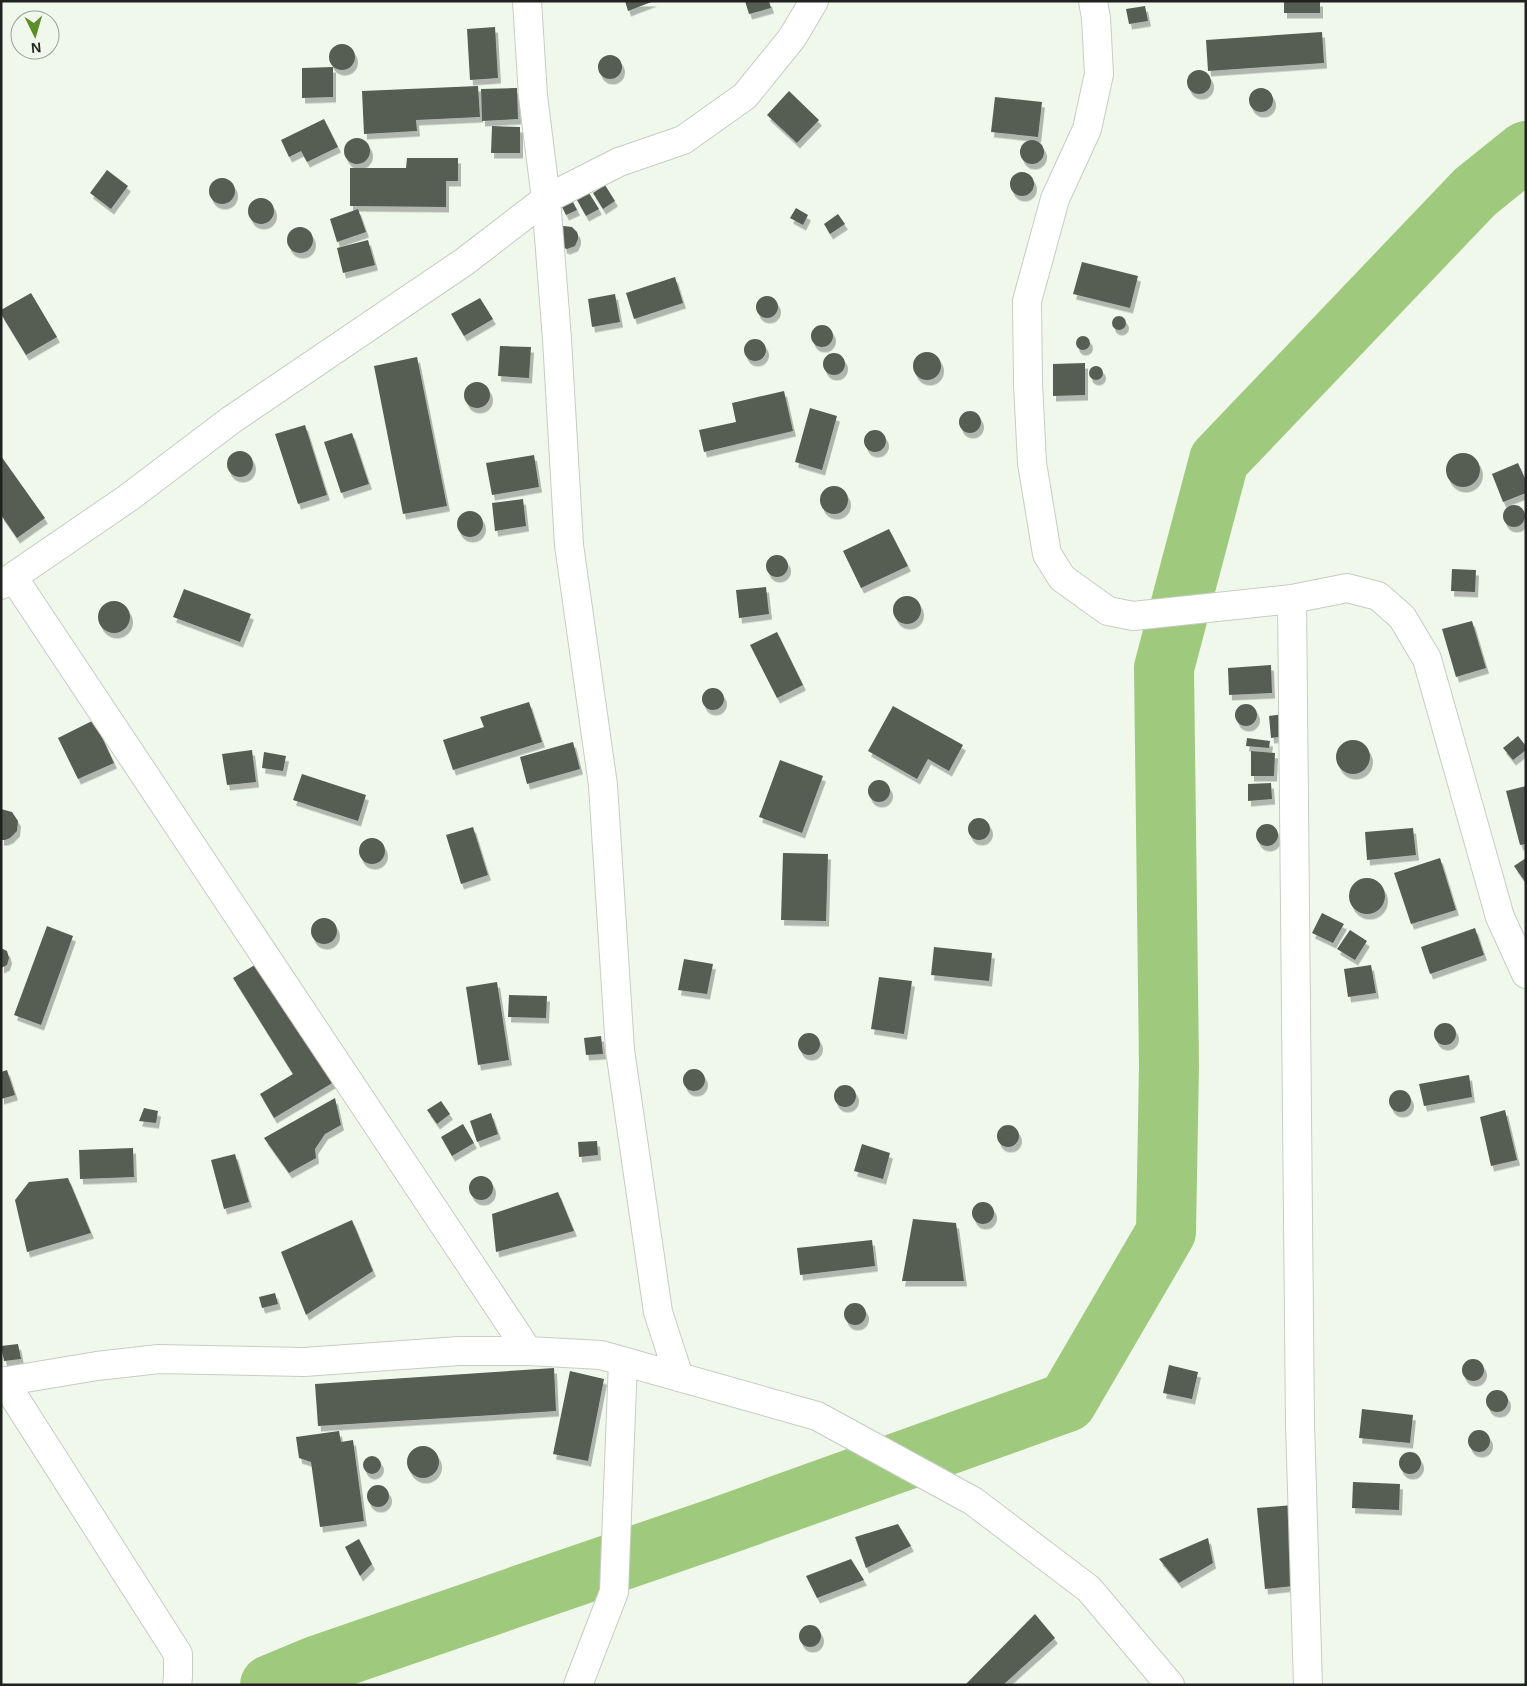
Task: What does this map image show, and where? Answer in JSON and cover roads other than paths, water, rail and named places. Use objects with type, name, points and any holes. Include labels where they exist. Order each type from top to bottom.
[{"type":"street","points":[[527,1],[533,96],[546,199],[558,339],[569,546],[603,785],[620,1050],[658,1312],[679,1377]]},
{"type":"street","points":[[528,1350],[7,581],[128,498],[231,420],[464,262],[546,199],[619,162],[683,140],[745,96],[792,38],[814,1]]},
{"type":"street","points":[[1093,1],[1100,74],[1087,129],[1055,199],[1027,301],[1028,384],[1032,462],[1046,554],[1062,578],[1108,611],[1133,616],[1292,599],[1347,588],[1378,596],[1402,617],[1427,659],[1500,917],[1526,974]]},
{"type":"street","points":[[1292,599],[1300,1424],[1308,1685]]},
{"type":"street","points":[[177,1685],[178,1654],[2,1382],[97,1366],[159,1359],[304,1362],[459,1351],[528,1350],[601,1355],[817,1416],[973,1501],[1089,1590],[1170,1685]]},
{"type":"street","points":[[578,1685],[614,1592],[623,1361]]},
{"type":"waterway","points":[[270,1685],[318,1665],[716,1528],[1067,1402],[1166,1232],[1169,1066],[1164,668],[1219,460],[1475,192],[1526,151]]}]
